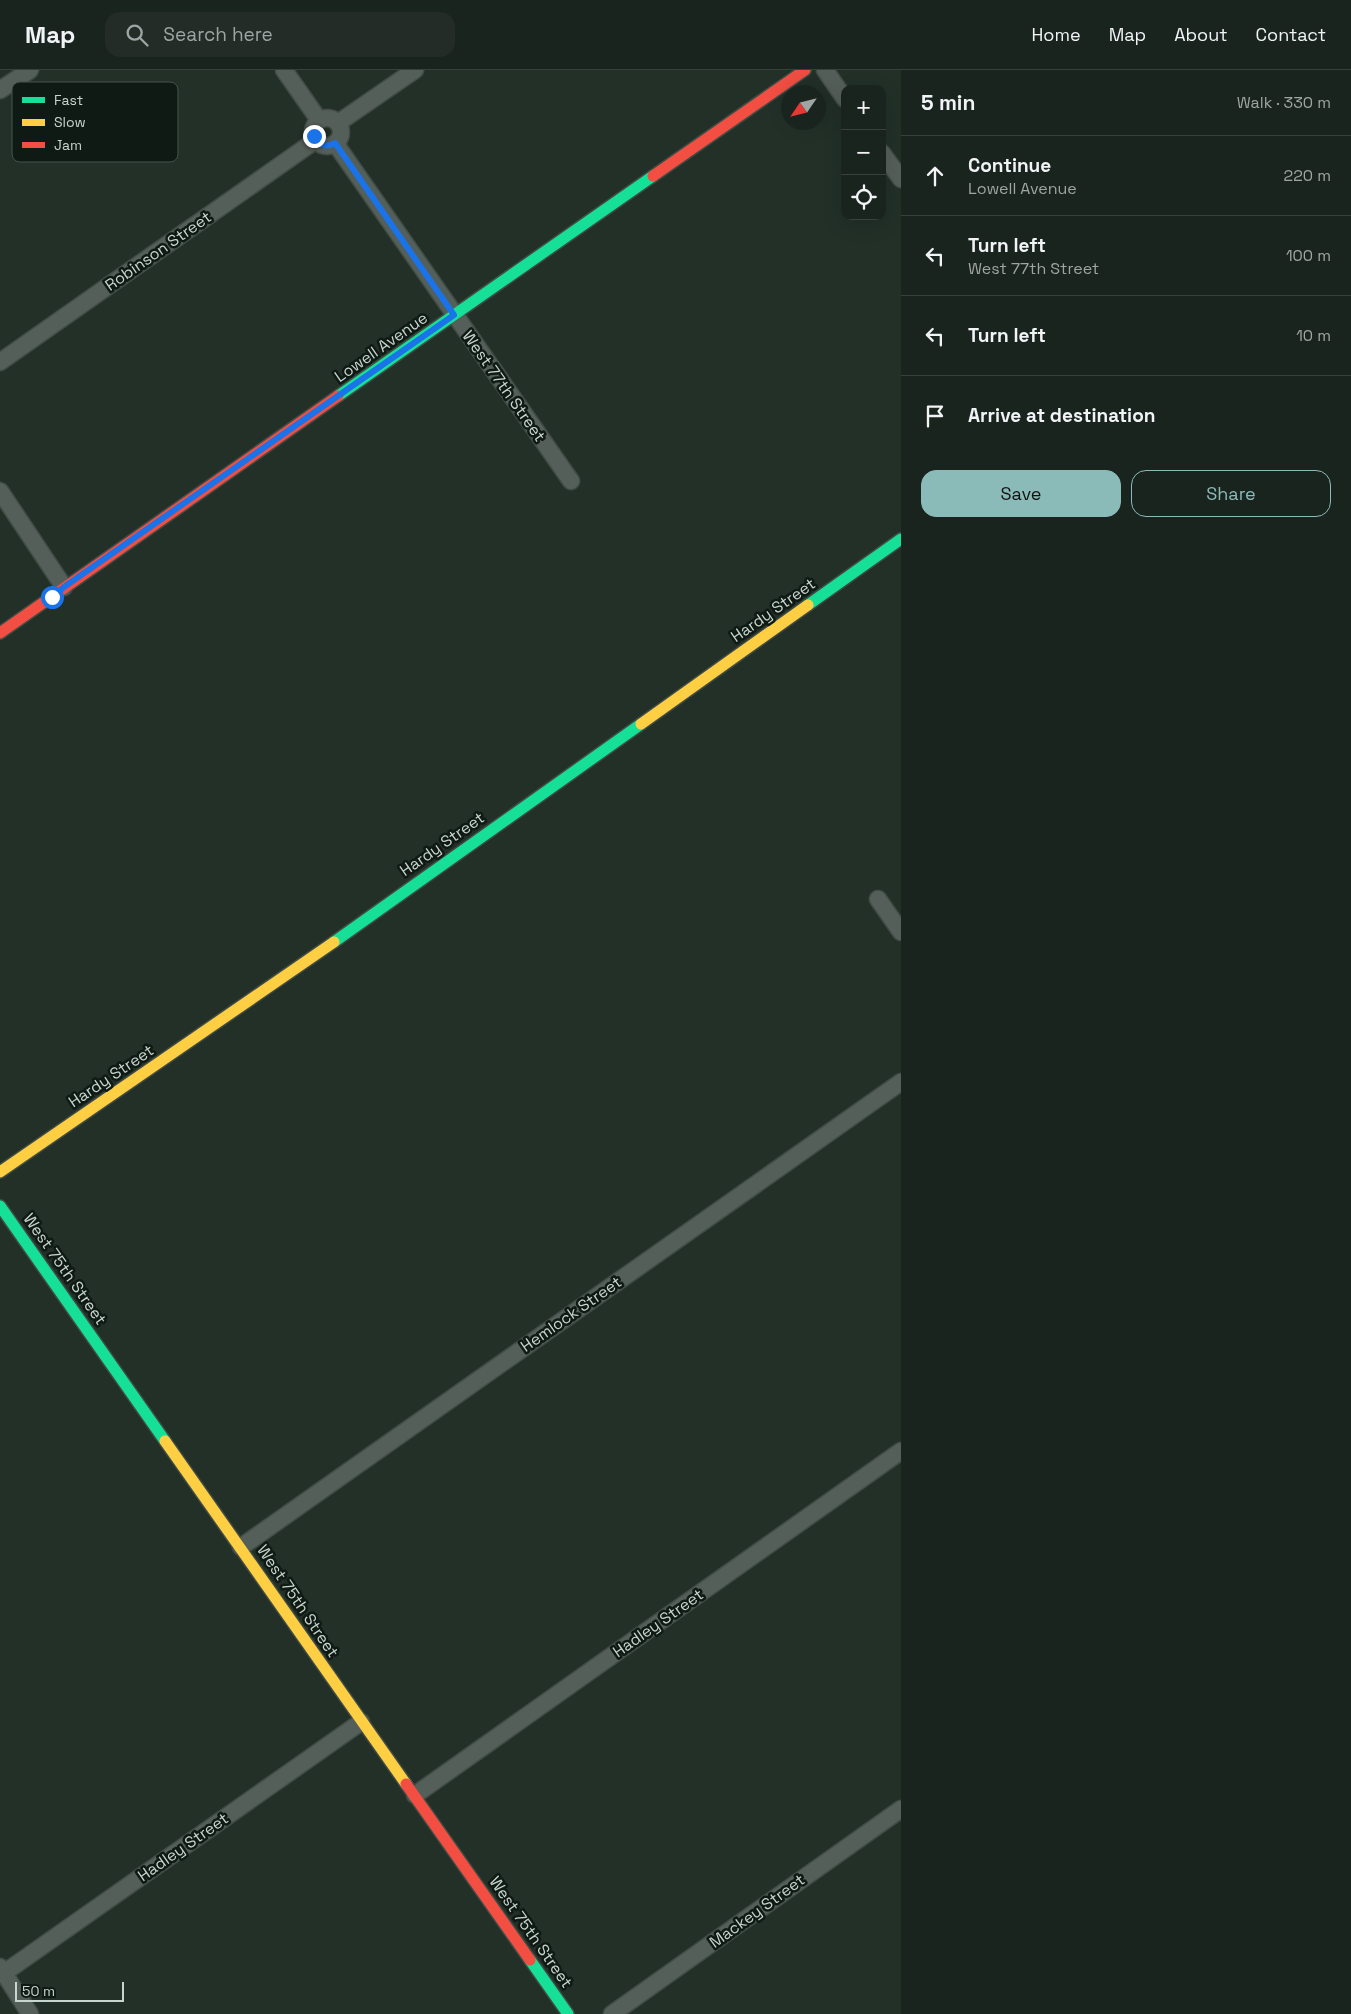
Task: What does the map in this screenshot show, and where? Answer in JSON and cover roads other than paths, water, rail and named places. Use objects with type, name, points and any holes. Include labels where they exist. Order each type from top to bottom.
[{"type":"street","points":[[0,90],[30,70]]},
{"type":"street","points":[[284,70],[319,120]]},
{"type":"street","points":[[338,124],[415,70]]},
{"type":"street","name":"Lowell Avenue","points":[[0,634],[64,587],[805,70]]},
{"type":"street","points":[[825,70],[841,93]]},
{"type":"street","points":[[332,118],[338,124],[341,132],[335,143],[323,145],[316,140],[313,131],[319,120],[332,118]]},
{"type":"street","name":"Robinson Street","points":[[0,362],[316,140]]},
{"type":"street","name":"West 77th Street","points":[[335,143],[571,481]]},
{"type":"street","points":[[886,159],[901,180]]},
{"type":"street","points":[[0,491],[64,587]]},
{"type":"street","name":"Hardy Street","points":[[0,1172],[311,958],[901,540]]},
{"type":"street","points":[[878,899],[901,932]]},
{"type":"street","name":"Hemlock Street","points":[[241,1547],[901,1082]]},
{"type":"street","name":"West 75th Street","points":[[0,1206],[568,2014]]},
{"type":"street","name":"Hadley Street","points":[[415,1795],[901,1451]]},
{"type":"street","name":"Hadley Street","points":[[2,1970],[361,1722]]},
{"type":"street","name":"Mackey Street","points":[[612,2014],[901,1809]]},
{"type":"street","points":[[2,1970],[30,2014]]}]
